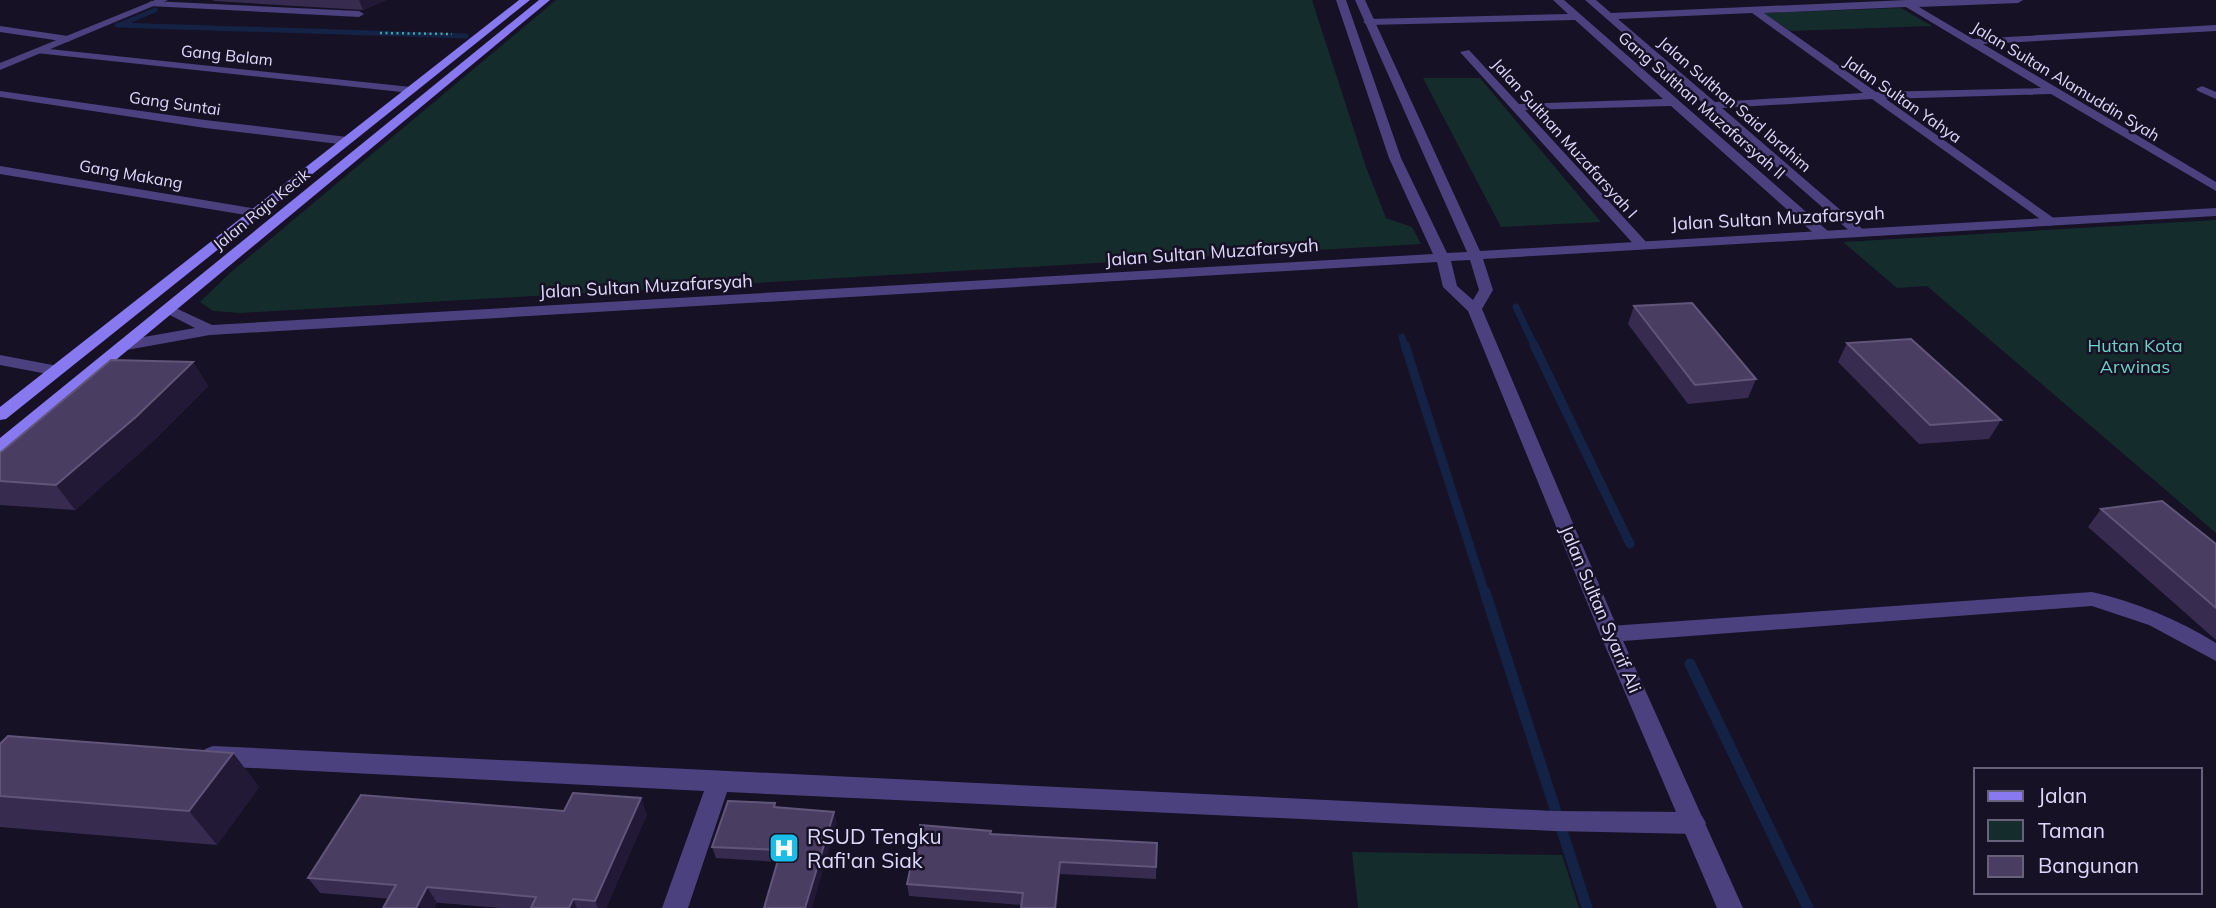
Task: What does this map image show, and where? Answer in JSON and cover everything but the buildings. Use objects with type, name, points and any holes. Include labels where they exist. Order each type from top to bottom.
[{"type":"main road","name":"Jalan Raja Kecik","points":[[0,415],[524,0]]},
{"type":"main road","name":"Jalan Raja Kecik","points":[[0,447],[545,0]]},
{"type":"main road","points":[[293,184],[320,184]]},
{"type":"street","name":"Jalan Sultan Syarif Ali","points":[[1341,0],[1395,158],[1446,266],[1450,287],[1475,309],[1611,634],[1730,908]]},
{"type":"street","points":[[1360,0],[1475,254],[1486,290],[1475,309]]},
{"type":"street","name":"Gang Sulthan Muzafarsyah II","points":[[1558,0],[1824,235]]},
{"type":"street","name":"Jalan Sulthan Said Ibrahim","points":[[1590,0],[1859,232]]},
{"type":"street","name":"Jalan Sultan Yahya","points":[[1739,0],[2050,222]]},
{"type":"street","points":[[1609,16],[1903,2],[2018,0]]},
{"type":"street","points":[[0,67],[158,2],[359,14]]},
{"type":"street","name":"Jalan Sultan Alamuddin Syah","points":[[1903,2],[2216,187]]},
{"type":"street","points":[[1368,22],[1577,17]]},
{"type":"street","points":[[1969,42],[2216,28]]},
{"type":"street","points":[[0,29],[68,39]]},
{"type":"street","name":"Gang Balam","points":[[40,51],[411,90]]},
{"type":"street","name":"Jalan Sulthan Muzafarsyah I","points":[[1465,52],[1642,245]]},
{"type":"street","points":[[2202,89],[2216,96]]},
{"type":"street","points":[[1714,105],[1872,96],[2050,91]]},
{"type":"street","name":"Gang Suntai","points":[[0,94],[205,124],[347,141]]},
{"type":"street","points":[[1517,107],[1674,102]]},
{"type":"street","name":"Gang Makang","points":[[0,170],[257,213]]},
{"type":"street","name":"Jalan Sultan Muzafarsyah","points":[[121,346],[210,330],[2216,212]]},
{"type":"street","points":[[167,308],[210,330]]},
{"type":"street","points":[[0,360],[58,371]]},
{"type":"street","points":[[1611,634],[2092,599],[2127,607],[2158,619],[2216,653]]},
{"type":"street","points":[[192,755],[1554,821],[1694,823]]},
{"type":"street","points":[[674,908],[719,782]]},
{"type":"path","points":[[380,33],[481,35]]},
{"type":"green space","points":[[556,0],[1312,0],[1366,167],[1386,218],[1412,227],[1421,244],[241,313],[213,311],[200,302],[231,272]]},
{"type":"green space","points":[[1901,8],[1932,26],[1790,31],[1764,13]]},
{"type":"green space","points":[[1423,78],[1480,78],[1601,222],[1501,227]]},
{"type":"green space","name":"Hutan Kota Arwinas","points":[[2216,220],[2216,533],[1927,286],[1897,288],[1843,242]]},
{"type":"green space","points":[[1352,852],[1562,855],[1579,908],[1358,908]]},
{"type":"waterway","points":[[122,24],[155,10]]},
{"type":"waterway","points":[[117,25],[466,36]]},
{"type":"waterway","points":[[1516,307],[1535,347]]},
{"type":"waterway","points":[[1402,337],[1405,347]]},
{"type":"waterway","points":[[1405,345],[1485,594]]},
{"type":"waterway","points":[[1534,345],[1630,544]]},
{"type":"waterway","points":[[1485,592],[1587,908]]},
{"type":"waterway","points":[[1690,664],[1808,908]]},
{"type":"place","name":"RSUD Tengku Rafi'an Siak","points":[[784,848]]}]
